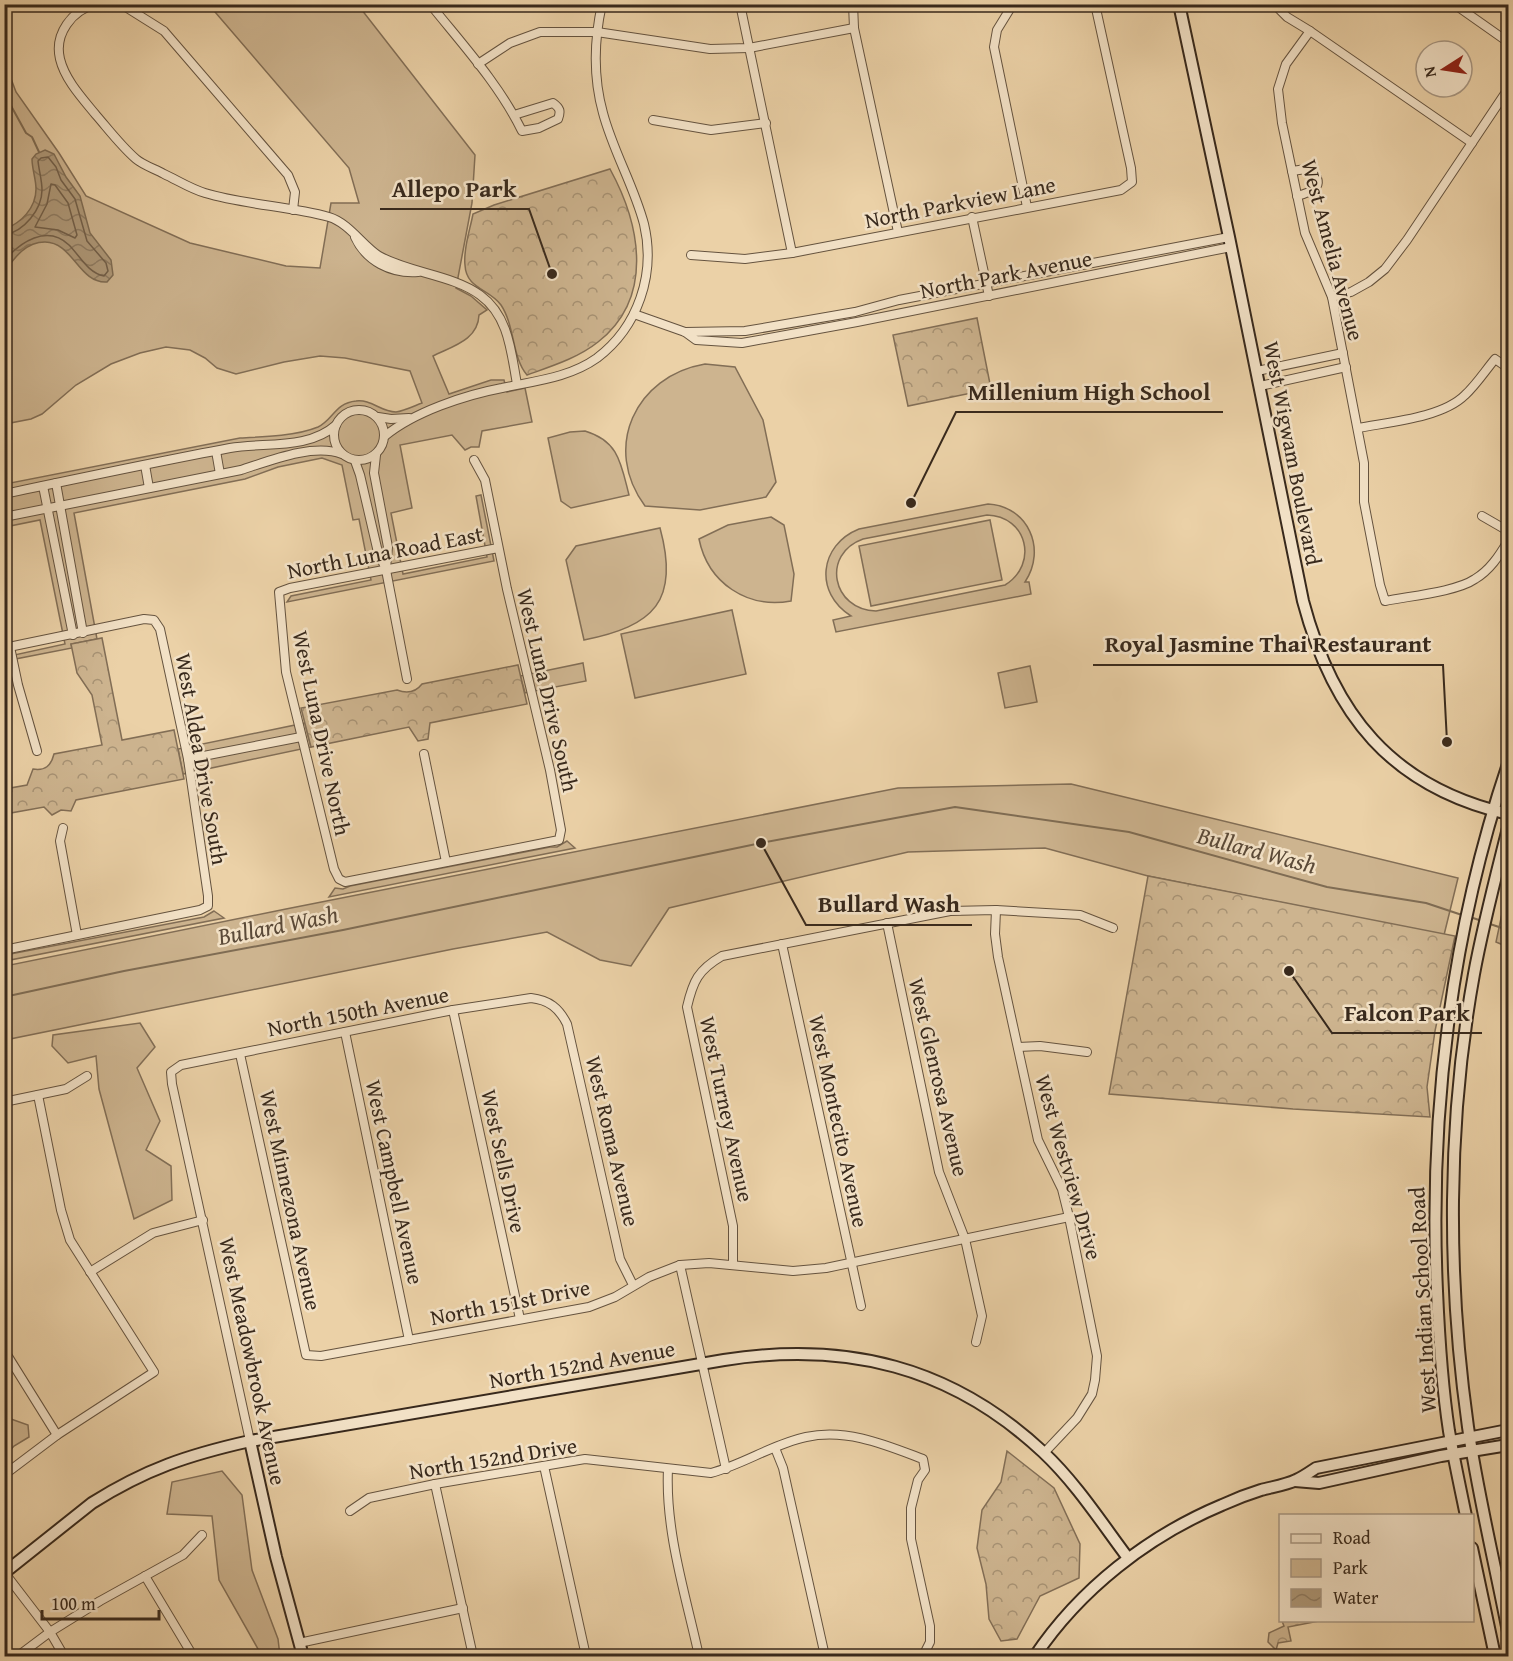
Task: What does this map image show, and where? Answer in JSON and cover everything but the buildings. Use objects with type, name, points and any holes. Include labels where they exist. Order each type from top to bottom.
[{"type":"street","points":[[96,4],[78,12],[67,21],[61,37],[59,53],[63,70],[119,142],[138,161],[204,193],[335,219],[354,235],[359,246],[368,256],[408,273],[418,272],[460,284],[474,291],[488,301],[499,315],[506,331],[517,384]]},
{"type":"street","points":[[121,4],[164,31],[288,175],[295,192],[292,210]]},
{"type":"street","points":[[430,4],[478,64],[522,130],[539,128],[558,119],[561,113],[559,107],[553,103],[514,115]]},
{"type":"street","points":[[4,494],[216,451],[275,446],[319,436],[336,425],[347,413],[355,410],[363,410],[378,417],[410,418],[482,393],[565,374],[587,364],[612,345],[627,327],[634,314],[646,275],[646,234],[602,111],[596,73],[597,32],[602,4]]},
{"type":"street","points":[[740,4],[792,253]]},
{"type":"street","points":[[853,4],[854,28],[898,232]]},
{"type":"street","points":[[1013,4],[997,30],[994,47],[1026,207]]},
{"type":"street","name":"North Parkview Lane","points":[[691,255],[745,259],[792,253],[1121,190],[1132,182],[1131,168],[1095,4]]},
{"type":"street","name":"West Wigwam Boulevard","points":[[1179,4],[1257,371],[1302,601],[1320,653],[1335,686],[1360,724],[1402,768],[1434,788],[1463,801],[1509,814]]},
{"type":"street","points":[[1274,4],[1287,17],[1472,143]]},
{"type":"street","points":[[1454,4],[1509,42]]},
{"type":"street","points":[[478,64],[510,44],[540,32],[597,32],[710,49],[749,48],[854,28]]},
{"type":"street","name":"West Amelia Avenue","points":[[1310,32],[1286,64],[1278,89],[1282,123],[1305,233],[1332,297],[1364,463],[1364,502],[1385,601],[1454,587],[1473,580],[1491,566],[1509,541]]},
{"type":"street","points":[[1332,297],[1351,292],[1369,282],[1385,269],[1509,89]]},
{"type":"street","points":[[653,120],[711,130],[766,123]]},
{"type":"street","points":[[1292,171],[1312,170],[1318,180],[1317,187],[1312,192],[1297,196]]},
{"type":"street","points":[[972,217],[989,296]]},
{"type":"street","name":"North Park Avenue","points":[[685,332],[745,331],[855,312],[899,300],[986,284],[1230,242]]},
{"type":"street","name":"North Park Avenue","points":[[634,314],[685,332],[696,340],[732,343],[787,335],[989,296],[1230,242]]},
{"type":"street","points":[[785,323],[787,335]]},
{"type":"street","points":[[1257,371],[1343,354]]},
{"type":"street","points":[[1358,428],[1442,409],[1464,397],[1495,359],[1509,368]]},
{"type":"street","points":[[1260,386],[1346,367]]},
{"type":"street","points":[[4,517],[220,474],[318,450],[332,450],[355,460],[370,459],[376,455],[384,443],[384,429],[378,417]]},
{"type":"street","points":[[385,436],[410,418]]},
{"type":"street","points":[[336,425],[334,440],[342,454]]},
{"type":"street","points":[[216,451],[220,474]]},
{"type":"street","points":[[376,455],[374,473],[388,547],[386,570]]},
{"type":"street","points":[[355,460],[360,472],[377,548],[386,570],[407,679]]},
{"type":"street","name":"West Luna Drive South","points":[[446,861],[559,840],[561,830],[550,770],[498,548],[485,480],[474,460]]},
{"type":"street","points":[[145,465],[149,488]]},
{"type":"street","points":[[36,751],[7,648],[84,633],[56,483]]},
{"type":"street","points":[[43,486],[73,635]]},
{"type":"street","points":[[1482,516],[1509,531]]},
{"type":"street","name":"North Luna Road East","points":[[279,592],[498,548]]},
{"type":"street","name":"West Luna Drive North","points":[[279,592],[286,672],[334,869],[339,879],[345,882],[446,861]]},
{"type":"street","name":"West Aldea Drive South","points":[[77,935],[200,910],[208,906],[188,759],[160,628],[154,620],[144,619],[84,633]]},
{"type":"street","points":[[188,759],[301,737]]},
{"type":"street","points":[[424,754],[446,861]]},
{"type":"street","name":"West Indian School Road","points":[[1466,1514],[1461,1439],[1442,1371],[1434,1193],[1437,1132],[1446,1039],[1463,935],[1493,810],[1509,764]]},
{"type":"street","points":[[4,950],[77,935],[60,841],[63,828]]},
{"type":"street","name":"West Indian School Road","points":[[1509,828],[1479,948],[1462,1061],[1454,1181],[1461,1439],[1509,1632]]},
{"type":"street","points":[[782,944],[950,911],[996,910],[1080,915],[1113,928]]},
{"type":"street","name":"West Westview Drive","points":[[996,910],[996,945],[1038,1140],[1062,1189],[1095,1344],[1097,1368],[1092,1394],[1083,1409],[1044,1453]]},
{"type":"street","name":"West Glenrosa Avenue","points":[[887,922],[939,1172],[965,1239],[982,1316],[976,1342]]},
{"type":"street","name":"West Turney Avenue","points":[[733,1265],[733,1226],[687,1007],[692,984],[706,965],[722,956],[782,944]]},
{"type":"street","name":"West Montecito Avenue","points":[[782,944],[861,1306]]},
{"type":"street","name":"North 150th Avenue","points":[[171,1072],[181,1065],[453,1010],[531,998],[541,999],[555,1006]]},
{"type":"street","name":"West Roma Avenue","points":[[555,1006],[562,1014],[570,1035],[620,1259],[633,1285]]},
{"type":"street","name":"West Sells Drive","points":[[453,1010],[520,1319]]},
{"type":"street","name":"West Campbell Avenue","points":[[345,1032],[409,1340]]},
{"type":"street","points":[[1018,1047],[1040,1046],[1087,1052]]},
{"type":"street","name":"West Minnezona Avenue","points":[[240,1053],[306,1355]]},
{"type":"street","name":"West Meadowbrook Avenue","points":[[171,1072],[276,1557],[303,1656]]},
{"type":"street","points":[[4,1102],[66,1089],[87,1076]]},
{"type":"street","points":[[4,1475],[57,1435],[153,1372],[74,1247],[63,1221],[38,1095]]},
{"type":"street","points":[[1509,1167],[1509,1282]]},
{"type":"street","name":"North 151st Drive","points":[[306,1355],[321,1356],[589,1307],[615,1297],[633,1285],[680,1265],[709,1263],[793,1271],[826,1268],[1069,1216]]},
{"type":"street","points":[[90,1272],[153,1233],[203,1220]]},
{"type":"street","points":[[680,1265],[726,1469]]},
{"type":"street","points":[[4,1350],[57,1435]]},
{"type":"street","name":"North 152nd Avenue","points":[[5,1572],[92,1503],[133,1479],[172,1461],[250,1441],[703,1363],[796,1352],[850,1357],[894,1366],[939,1383],[980,1404],[1010,1424],[1044,1453],[1076,1488],[1128,1558]]},
{"type":"street","points":[[1049,1656],[1037,1653],[1082,1599],[1128,1558],[1168,1531],[1211,1509],[1256,1492],[1295,1481],[1316,1468],[1509,1430]]},
{"type":"street","name":"North 152nd Drive","points":[[350,1511],[369,1498],[435,1484],[585,1459],[711,1473],[807,1437],[833,1434],[856,1437],[923,1459],[925,1470],[918,1480],[912,1508],[911,1539],[930,1626],[930,1642],[924,1656]]},
{"type":"street","points":[[1295,1481],[1319,1483],[1509,1444]]},
{"type":"street","points":[[776,1448],[783,1468],[825,1656]]},
{"type":"street","points":[[544,1466],[586,1656]]},
{"type":"street","points":[[668,1469],[670,1522],[699,1656]]},
{"type":"street","points":[[435,1484],[473,1656]]},
{"type":"street","points":[[18,1656],[50,1632],[183,1555],[202,1535]]},
{"type":"street","points":[[1474,1553],[1495,1656]]},
{"type":"street","points":[[5,1572],[50,1632],[64,1656]]},
{"type":"street","points":[[145,1576],[193,1656]]},
{"type":"street","points":[[299,1643],[462,1608]]},
{"type":"green space","points":[[209,5],[358,5],[475,155],[472,203],[456,288],[471,296],[487,310],[479,315],[478,324],[469,336],[433,356],[449,394],[491,380],[504,380],[507,392],[525,388],[532,422],[482,431],[479,447],[465,450],[452,435],[400,445],[412,508],[391,513],[403,574],[487,557],[476,496],[481,495],[494,561],[287,602],[291,596],[371,580],[359,519],[353,520],[342,465],[322,458],[278,467],[245,479],[74,513],[97,639],[71,644],[72,648],[5,661],[5,657],[65,644],[40,520],[5,527],[5,484],[240,438],[280,436],[300,432],[323,424],[339,408],[349,402],[366,402],[396,412],[422,403],[410,371],[345,358],[320,356],[236,374],[217,368],[190,350],[166,347],[140,353],[111,364],[76,385],[42,414],[31,419],[5,424],[4,60],[16,92],[86,196],[190,243],[286,266],[320,268],[331,203],[359,203],[349,168]]},
{"type":"green space","points":[[610,169],[629,213],[634,236],[637,259],[635,282],[628,304],[616,324],[590,348],[527,375],[519,360],[506,313],[491,295],[474,284],[466,273],[465,253],[473,214],[494,205]]},
{"type":"green space","points":[[977,318],[991,389],[908,406],[893,335]]},
{"type":"green space","points":[[705,364],[735,367],[763,420],[776,482],[766,497],[700,510],[645,506],[632,484],[626,461],[627,439],[633,418],[644,399],[660,383],[681,371]]},
{"type":"green space","points":[[585,431],[596,435],[612,447],[621,464],[629,495],[571,508],[561,501],[548,438],[570,432]]},
{"type":"green space","points":[[988,504],[1002,507],[1014,512],[1023,521],[1034,543],[1031,569],[1025,582],[1029,582],[1031,594],[836,632],[833,620],[851,616],[831,595],[826,570],[829,557],[836,546],[846,536],[859,529]],"holes":[[[987,515],[1001,517],[1019,532],[1024,542],[1025,554],[1016,576],[1005,585],[876,611],[861,608],[841,592],[837,580],[837,568],[841,556],[850,546],[863,539]]]},
{"type":"green space","points":[[771,517],[784,525],[794,574],[791,601],[759,601],[732,590],[711,568],[699,539],[728,525]]},
{"type":"green space","points":[[990,520],[1002,580],[871,606],[859,546]]},
{"type":"green space","points":[[660,528],[666,574],[663,592],[656,606],[644,618],[628,627],[584,640],[566,560],[576,546]]},
{"type":"green space","points":[[732,610],[746,674],[635,698],[621,634]]},
{"type":"green space","points":[[102,638],[122,740],[174,730],[184,779],[76,800],[71,811],[61,810],[52,815],[44,807],[5,814],[5,789],[27,785],[33,769],[47,767],[54,754],[102,745],[92,695],[77,673],[71,644]]},
{"type":"green space","points":[[583,663],[586,681],[525,693],[520,676]]},
{"type":"green space","points":[[518,665],[527,704],[430,723],[428,739],[418,741],[409,727],[311,747],[301,708],[397,690],[411,692],[422,684]]},
{"type":"green space","points":[[1030,666],[1037,702],[1005,708],[998,673]]},
{"type":"green space","points":[[305,723],[311,747],[183,774],[178,749]]},
{"type":"green space","points":[[1071,784],[1458,878],[1444,935],[1148,876],[1045,848],[908,852],[669,908],[631,966],[600,960],[547,932],[5,1040],[5,966],[898,788]]},
{"type":"green space","points":[[567,841],[575,848],[329,897],[335,888],[343,889],[557,847]]},
{"type":"green space","points":[[1148,876],[1455,936],[1435,1031],[1427,1087],[1430,1117],[1293,1109],[1109,1094]]},
{"type":"green space","points":[[1508,885],[1508,947],[1496,942]]},
{"type":"green space","points":[[214,911],[224,918],[5,961],[5,955],[204,917]]},
{"type":"green space","points":[[140,1023],[155,1047],[137,1068],[160,1121],[146,1150],[171,1166],[172,1200],[134,1219],[99,1089],[96,1056],[68,1063],[52,1046],[53,1035]]},
{"type":"green space","points":[[11,1419],[28,1425],[29,1437],[14,1446],[5,1456],[5,1425]]},
{"type":"green space","points":[[1007,1451],[1054,1488],[1080,1544],[1079,1578],[1040,1596],[1017,1639],[1001,1641],[989,1619],[986,1584],[977,1548],[982,1510],[1001,1482]]},
{"type":"green space","points":[[222,1471],[242,1495],[252,1570],[278,1639],[280,1656],[262,1656],[219,1580],[212,1516],[167,1514],[172,1482]]},
{"type":"green space","points":[[1282,1622],[1314,1622],[1288,1627],[1291,1641],[1278,1643],[1276,1650],[1268,1642],[1269,1633],[1284,1626]]},
{"type":"water","points":[[45,150],[54,154],[66,177],[80,196],[90,233],[111,260],[113,275],[107,282],[89,277],[63,249],[45,242],[27,247],[5,271],[5,229],[22,219],[30,208],[36,189],[32,159],[36,154]]},
{"type":"waterway","points":[[4,93],[39,152]]},
{"type":"waterway","name":"Bullard Wash","points":[[4,997],[124,971],[343,930],[761,843],[955,807],[1129,832],[1327,887],[1426,903],[1465,916]]},
{"type":"waterway","name":"Bullard Wash","points":[[1470,917],[1482,921]]},
{"type":"waterway","name":"Bullard Wash","points":[[1487,923],[1508,930]]},
{"type":"place","name":"Allepo Park","points":[[552,274]]},
{"type":"place","name":"Millenium High School","points":[[911,503]]},
{"type":"place","name":"Royal Jasmine Thai Restaurant","points":[[1447,742]]},
{"type":"place","name":"Bullard Wash","points":[[761,843]]},
{"type":"place","name":"Falcon Park","points":[[1289,971]]}]
